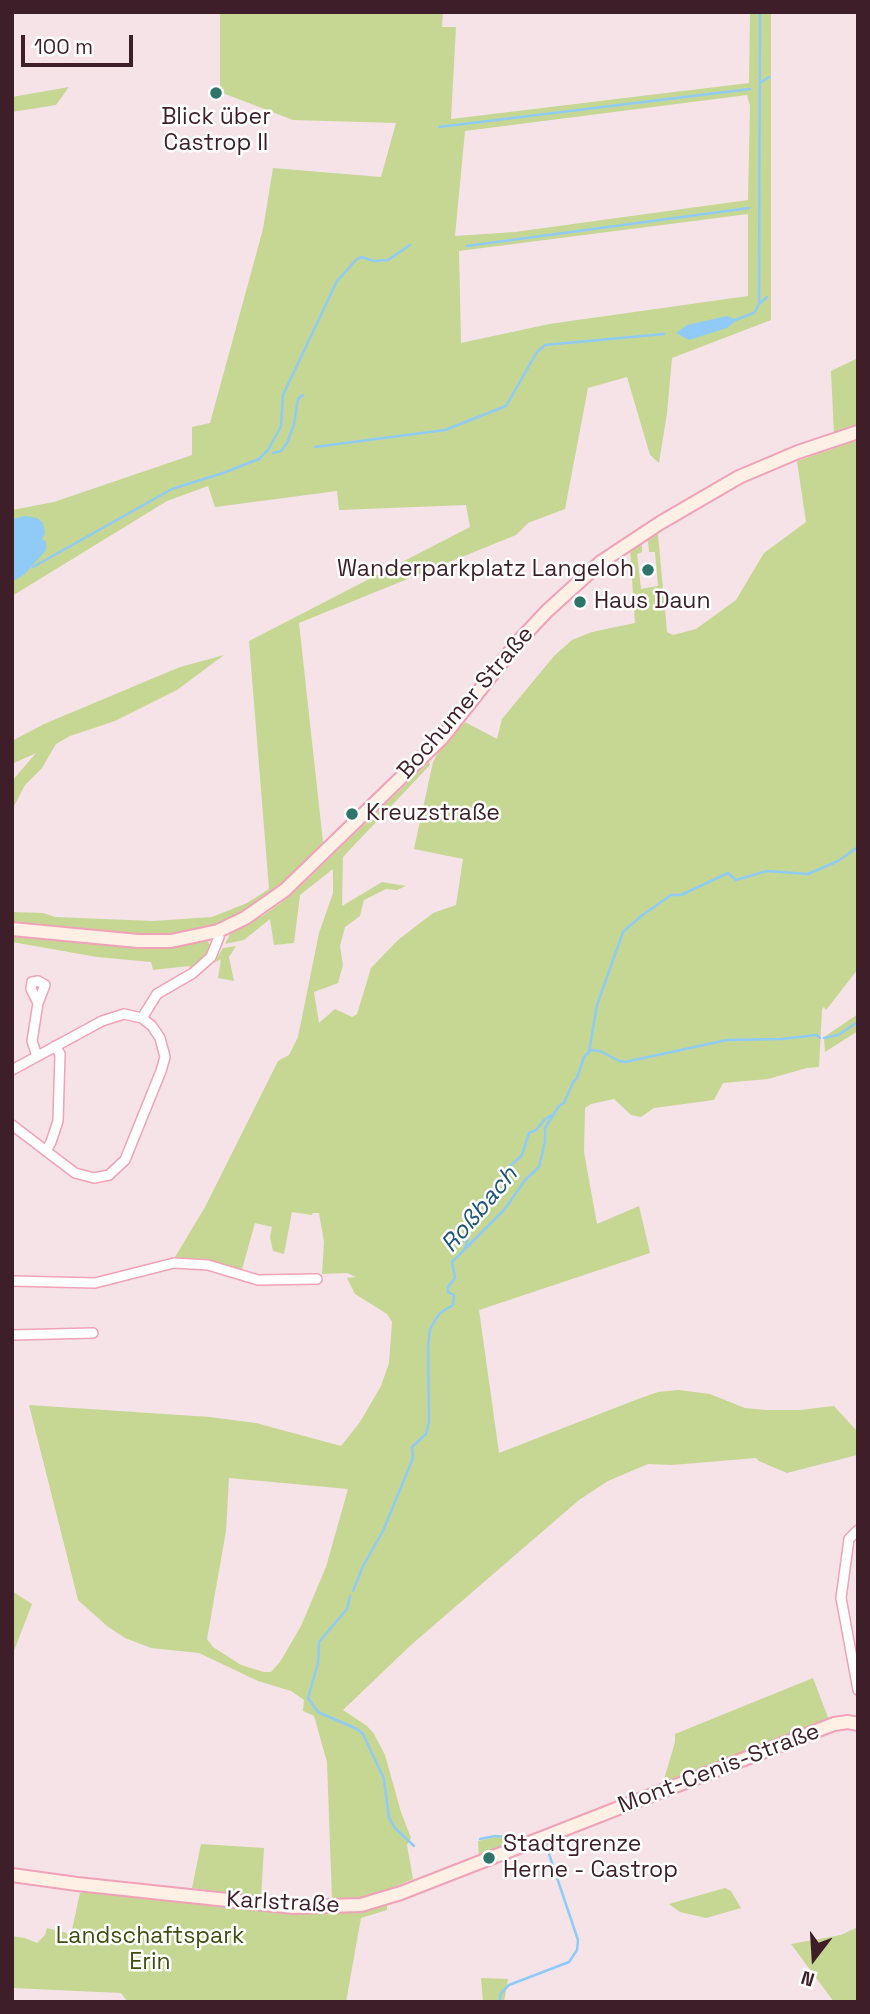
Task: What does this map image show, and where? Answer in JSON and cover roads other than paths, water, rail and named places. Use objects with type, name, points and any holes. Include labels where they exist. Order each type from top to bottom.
[{"type":"main road","name":"Bochumer Straße","points":[[12,929],[150,941],[187,939],[218,931],[245,918],[270,901],[321,856],[442,738],[517,643],[547,611],[601,562],[738,477],[798,452],[858,432]]},
{"type":"main road","name":"Mont-Cenis-Straße","points":[[542,1838],[834,1724],[858,1724]]},
{"type":"main road","name":"Karlstraße","points":[[12,1875],[293,1907],[350,1907],[401,1894],[542,1838]]},
{"type":"street","points":[[142,1018],[157,994],[193,973],[211,957],[219,937],[218,931]]},
{"type":"street","points":[[37,1056],[32,1041],[38,1003]]},
{"type":"street","points":[[12,1070],[113,1016],[124,1014],[142,1018],[160,1038],[164,1051],[164,1064],[125,1160],[109,1175],[88,1178],[75,1173],[12,1125]]},
{"type":"street","points":[[46,1151],[58,1121],[60,1054],[55,1046]]},
{"type":"street","points":[[12,1281],[95,1283],[174,1263],[208,1265],[258,1280],[317,1279]]},
{"type":"street","points":[[12,1335],[93,1333]]},
{"type":"street","points":[[858,1530],[849,1539],[841,1598],[854,1643],[858,1690]]},
{"type":"water","points":[[727,316],[737,320],[727,328],[689,340],[676,333],[687,325]]},
{"type":"water","points":[[26,516],[37,518],[43,523],[45,533],[42,539],[46,542],[46,550],[25,574],[12,582],[12,519]]},
{"type":"waterway","points":[[735,320],[754,313],[759,304],[760,12]]},
{"type":"waterway","points":[[760,83],[769,77]]},
{"type":"waterway","points":[[439,127],[750,89]]},
{"type":"waterway","points":[[467,246],[749,208]]},
{"type":"waterway","points":[[33,567],[172,489],[259,459],[268,450],[281,426],[283,395],[337,281],[361,257],[374,261],[388,260],[410,245]]},
{"type":"waterway","points":[[759,304],[767,297]]},
{"type":"waterway","points":[[315,447],[445,430],[506,406],[537,352],[545,345],[664,334]]},
{"type":"waterway","points":[[273,453],[281,451],[287,443],[294,424],[298,399],[303,395]]},
{"type":"waterway","name":"Roßbach","points":[[353,1591],[363,1566],[383,1531],[413,1458],[412,1447],[426,1434],[429,1422],[430,1329],[440,1313],[453,1305],[454,1295],[448,1292],[448,1287],[455,1278],[452,1262],[504,1210],[526,1179],[539,1167],[545,1142],[545,1128],[559,1106],[564,1103],[584,1057],[589,1052],[597,1005],[623,932],[671,895],[681,895],[728,873],[736,880],[767,871],[808,874],[838,861],[858,847]]},
{"type":"waterway","points":[[824,1038],[838,1035],[858,1022]]},
{"type":"waterway","points":[[589,1050],[600,1051],[625,1062],[727,1040],[817,1035],[820,1038]]},
{"type":"waterway","points":[[502,1174],[522,1155],[529,1133],[554,1114]]},
{"type":"waterway","name":"Roßbach","points":[[465,1249],[468,1239]]},
{"type":"waterway","name":"Roßbach","points":[[350,1596],[347,1609],[319,1642],[318,1663],[308,1698],[318,1712],[363,1734],[384,1779],[389,1818],[395,1828],[414,1846]]},
{"type":"waterway","name":"Roßbach","points":[[480,1839],[495,1836],[520,1838]]},
{"type":"waterway","name":"Roßbach","points":[[499,2002],[501,1993],[509,1985],[569,1962],[577,1950],[578,1940],[546,1845]]},
{"type":"place","name":"Blick über Castrop II","points":[[216,93]]},
{"type":"place","name":"Wanderparkplatz Langeloh","points":[[648,570]]},
{"type":"place","name":"Haus Daun","points":[[580,602]]},
{"type":"place","name":"Kreuzstraße","points":[[352,814]]},
{"type":"place","name":"Stadtgrenze Herne - Castrop","points":[[489,1858]]},
{"type":"park label","name":"Landschaftspark Erin","points":[[150,1950]]}]
